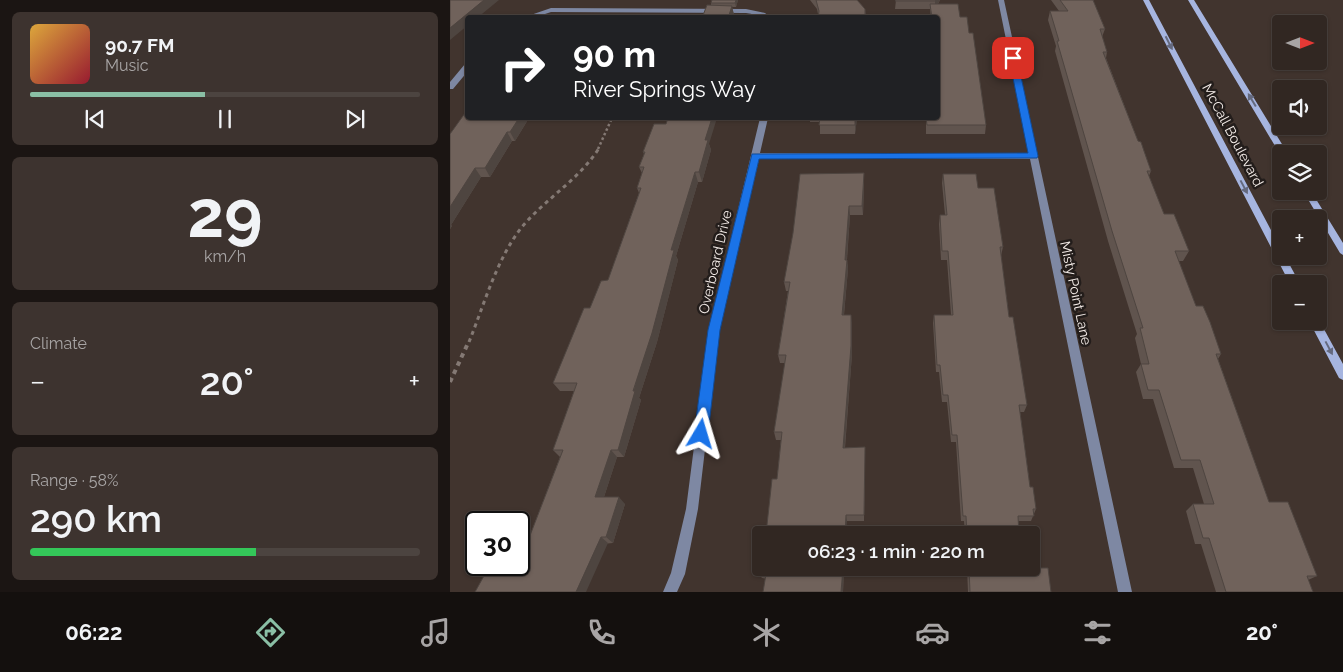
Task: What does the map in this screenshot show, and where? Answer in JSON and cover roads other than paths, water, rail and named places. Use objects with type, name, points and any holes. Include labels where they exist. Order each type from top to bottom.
[{"type":"main road","name":"McCall Boulevard","points":[[1146,0],[1290,275]]},
{"type":"main road","points":[[1191,0],[1279,145]]},
{"type":"main road","points":[[1312,200],[1343,251]]},
{"type":"main road","points":[[1319,330],[1343,376]]},
{"type":"street","name":"Misty Point Lane","points":[[1001,0],[1124,592]]},
{"type":"street","points":[[535,15],[551,10],[746,11],[761,15]]},
{"type":"street","points":[[450,87],[465,70]]},
{"type":"street","name":"Overboard Drive","points":[[670,592],[678,574],[692,509],[714,330],[764,120]]},
{"type":"street","points":[[756,156],[1034,156]]}]
